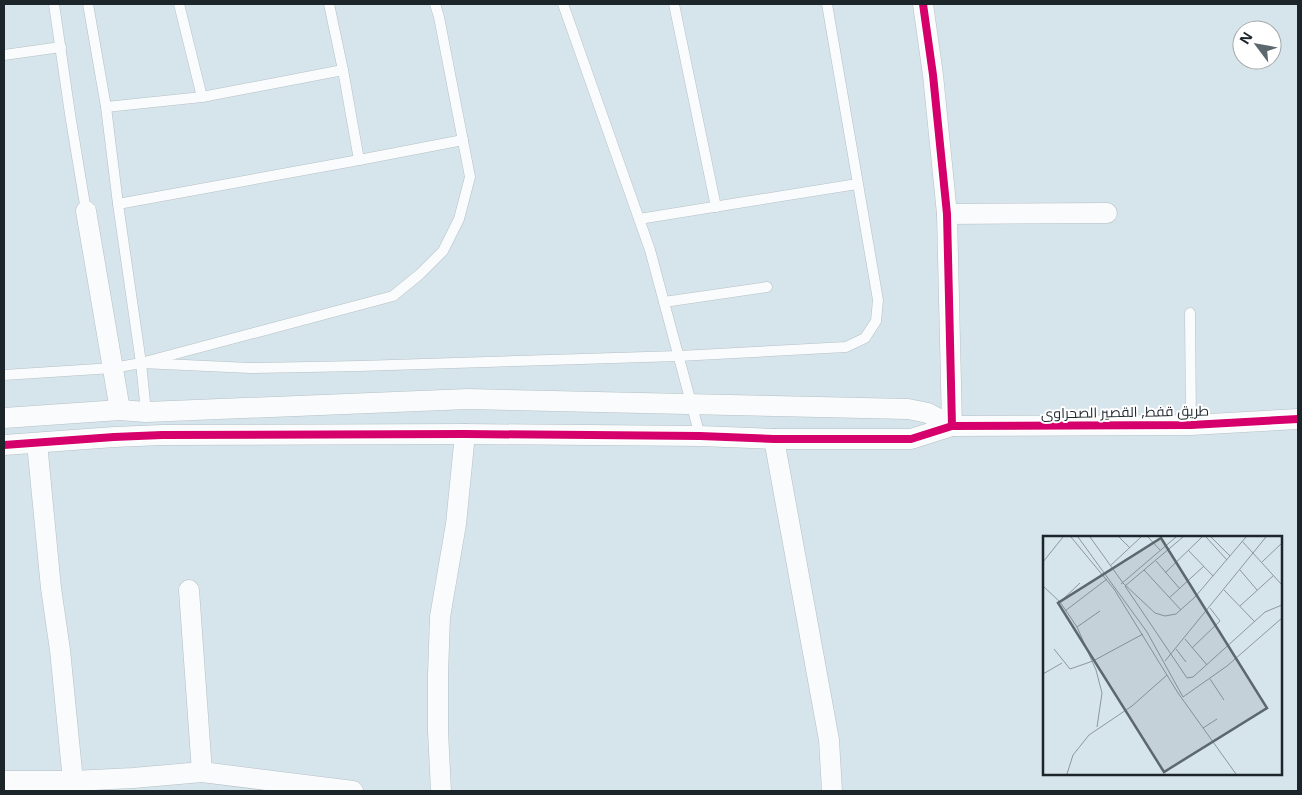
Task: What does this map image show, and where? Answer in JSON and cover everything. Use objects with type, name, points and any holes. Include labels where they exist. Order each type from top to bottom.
[{"type":"street","points":[[923,4],[947,214],[952,426]]},
{"type":"street","points":[[86,211],[120,410]]},
{"type":"street","points":[[947,214],[1108,212]]},
{"type":"street","points":[[4,418],[120,410],[146,412],[468,399],[908,409],[928,413],[952,426]]},
{"type":"street","name":"طريق قفط, القصير الصحراوى","points":[[952,426],[1191,425],[1298,419]]},
{"type":"street","points":[[4,445],[162,435],[465,434],[700,436],[774,439],[911,439],[952,426]]},
{"type":"street","points":[[441,791],[438,731],[440,617],[456,524],[465,434]]},
{"type":"street","points":[[774,439],[829,740],[832,791]]},
{"type":"street","points":[[37,443],[73,781]]},
{"type":"street","points":[[189,590],[202,772]]},
{"type":"street","points":[[4,781],[73,781],[202,772],[353,791]]},
{"type":"lane","points":[[54,4],[86,211]]},
{"type":"lane","points":[[88,4],[106,108],[141,362],[146,412]]},
{"type":"lane","points":[[179,4],[202,97]]},
{"type":"lane","points":[[329,4],[359,160]]},
{"type":"lane","points":[[4,375],[113,368],[141,362],[393,296],[420,274],[443,251],[459,219],[470,177],[435,4]]},
{"type":"lane","points":[[563,4],[650,250],[700,436]]},
{"type":"lane","points":[[674,4],[716,207]]},
{"type":"lane","points":[[141,362],[250,368],[679,356],[846,347],[864,338],[876,321],[878,300],[827,4]]},
{"type":"lane","points":[[4,55],[61,47]]},
{"type":"lane","points":[[106,108],[202,97],[343,70]]},
{"type":"lane","points":[[118,204],[463,140]]},
{"type":"lane","points":[[639,219],[857,184]]},
{"type":"lane","points":[[664,302],[767,288]]},
{"type":"lane","points":[[1190,313],[1191,425]]},
{"type":"cycle path","points":[[923,4],[933,75],[947,214],[952,426]]},
{"type":"cycle path","points":[[4,445],[162,435],[465,434],[700,436],[774,439],[911,439],[952,426],[1191,425],[1298,419]]}]
